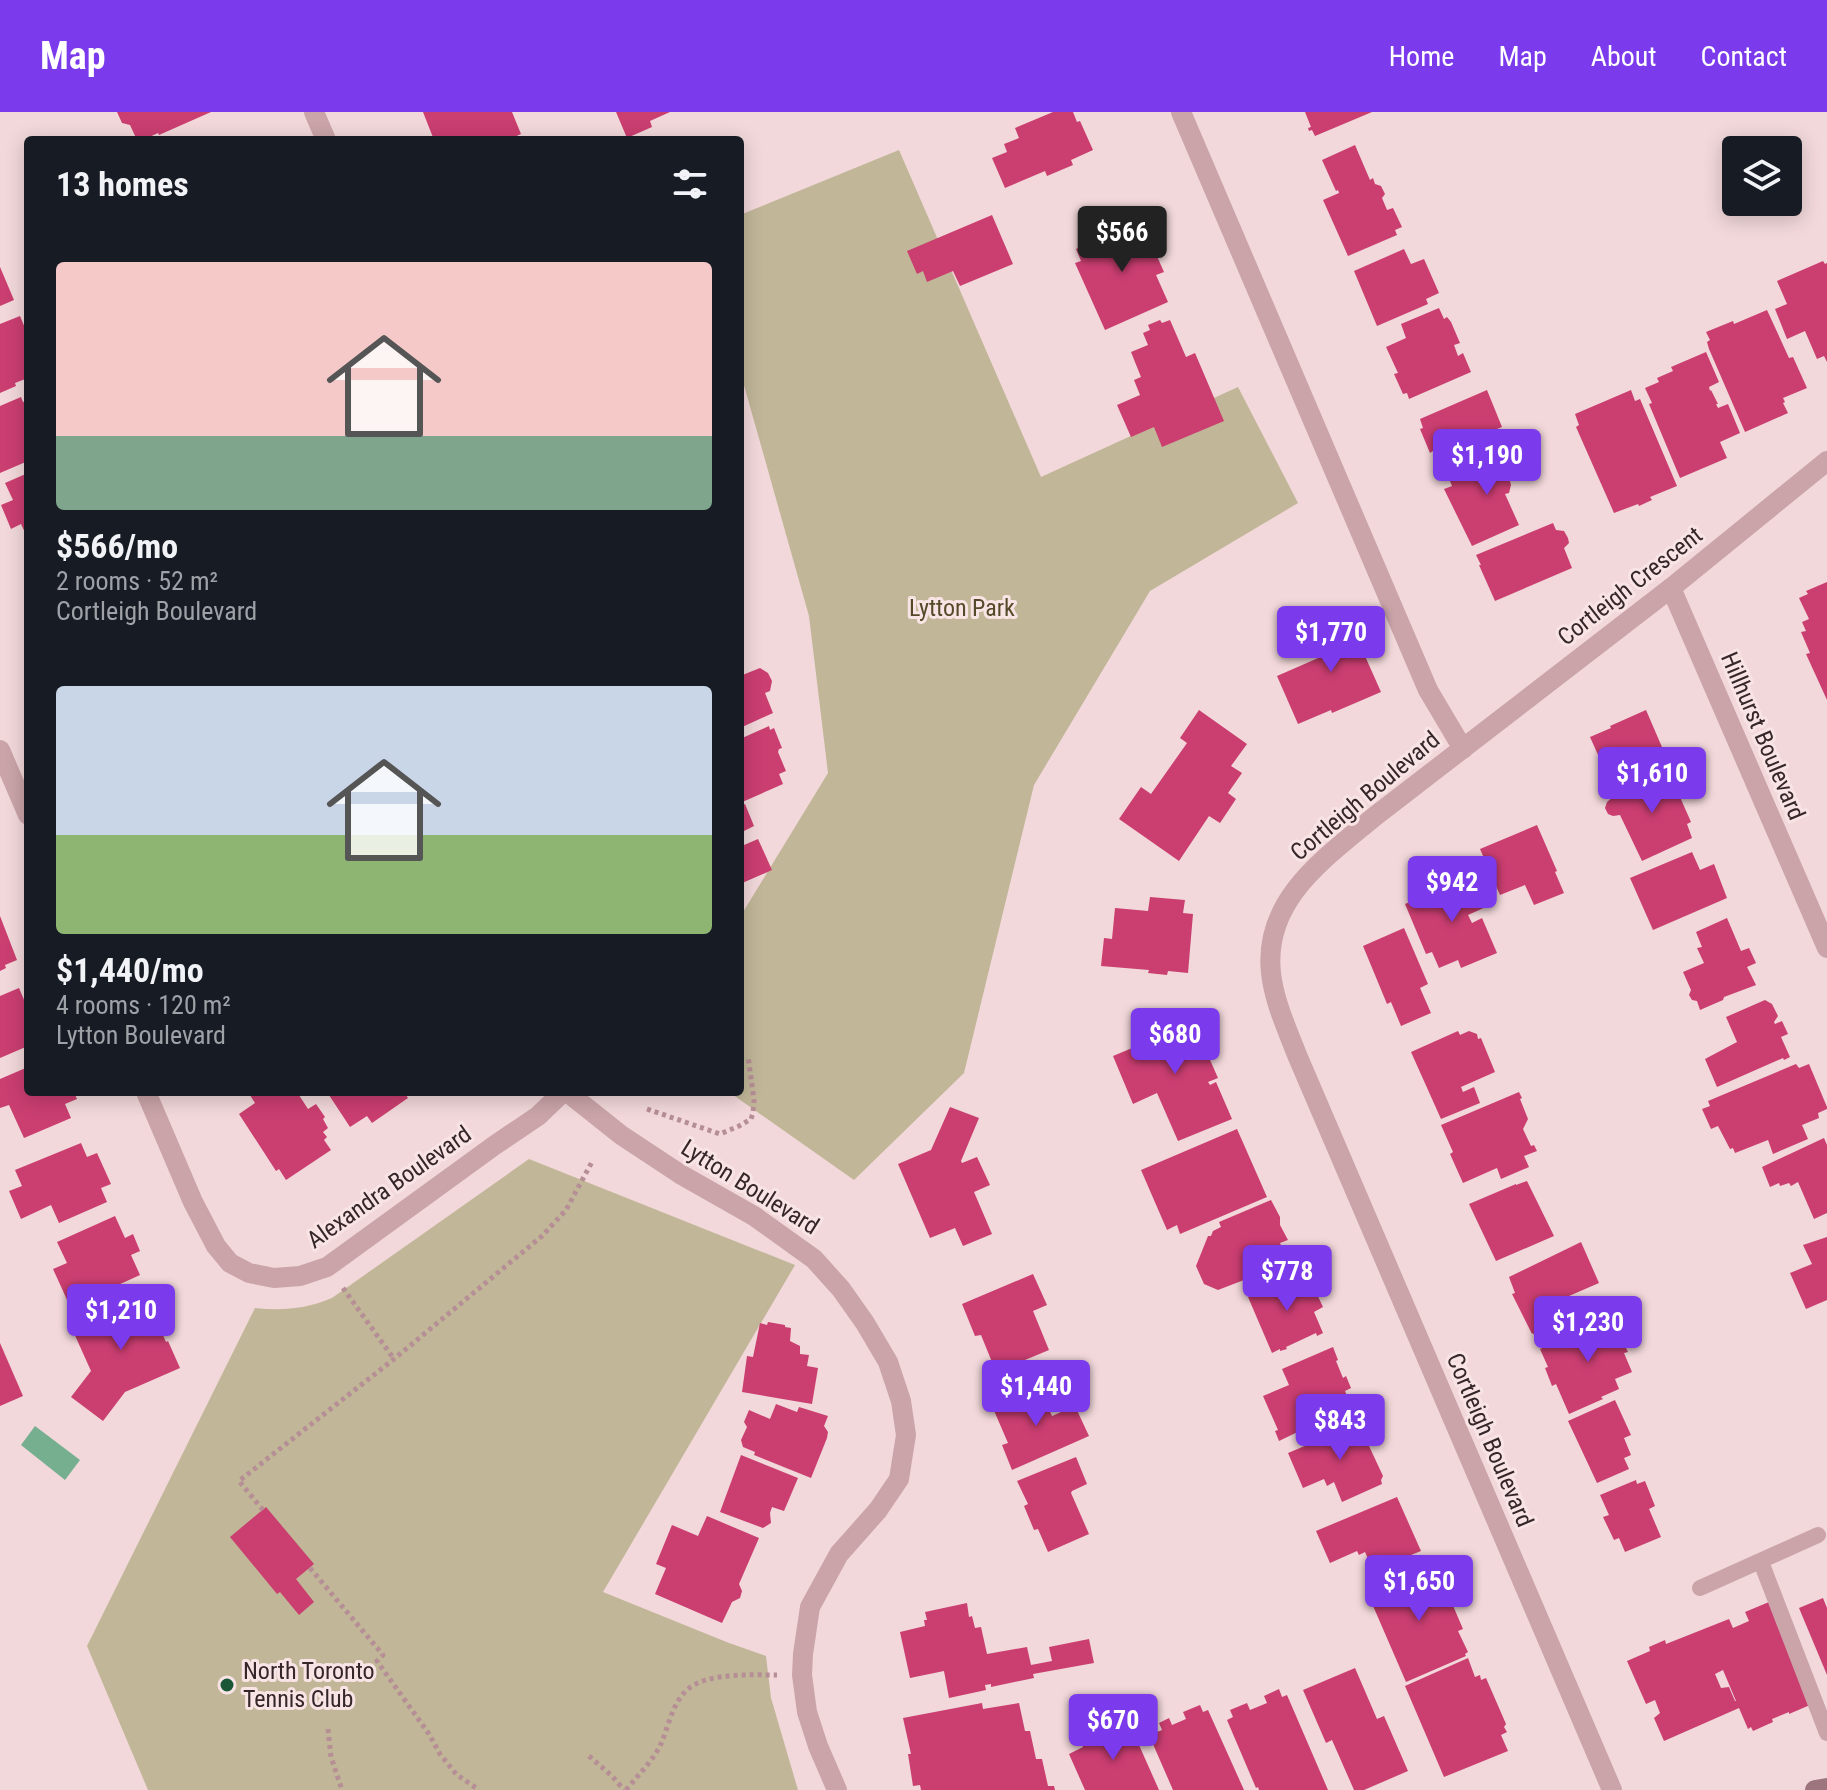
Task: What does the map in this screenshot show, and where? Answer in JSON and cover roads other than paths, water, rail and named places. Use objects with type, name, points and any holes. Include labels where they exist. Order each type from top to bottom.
[{"type":"main road","points":[[1815,1790],[1827,1788]]},
{"type":"street","points":[[314,112],[324,136]]},
{"type":"street","name":"Cortleigh Boulevard","points":[[1181,112],[1428,690],[1463,749],[1374,817],[1310,872],[1289,897],[1276,921],[1269,949],[1271,977],[1297,1055],[1612,1790]]},
{"type":"street","name":"Cortleigh Crescent","points":[[1463,749],[1671,588],[1827,461]]},
{"type":"street","name":"Hillhurst Boulevard","points":[[1671,588],[1827,948]]},
{"type":"street","points":[[0,750],[24,806]]},
{"type":"street","name":"Alexandra Boulevard","points":[[148,1096],[193,1202],[216,1246],[230,1263],[249,1273],[274,1278],[300,1276],[327,1267],[538,1116],[560,1096]]},
{"type":"street","name":"Lytton Boulevard","points":[[570,1096],[621,1135],[680,1174],[754,1216],[814,1259],[841,1289],[888,1362],[901,1401],[906,1435],[899,1479],[878,1510],[839,1554],[810,1607],[803,1654],[802,1675],[807,1712],[837,1790]]},
{"type":"lane","points":[[1700,1588],[1818,1535]]},
{"type":"lane","points":[[1761,1562],[1827,1733]]},
{"type":"place","name":"North Toronto Tennis Club","points":[[227,1685]]},
{"type":"park label","name":"Lytton Park","points":[[962,608]]}]
